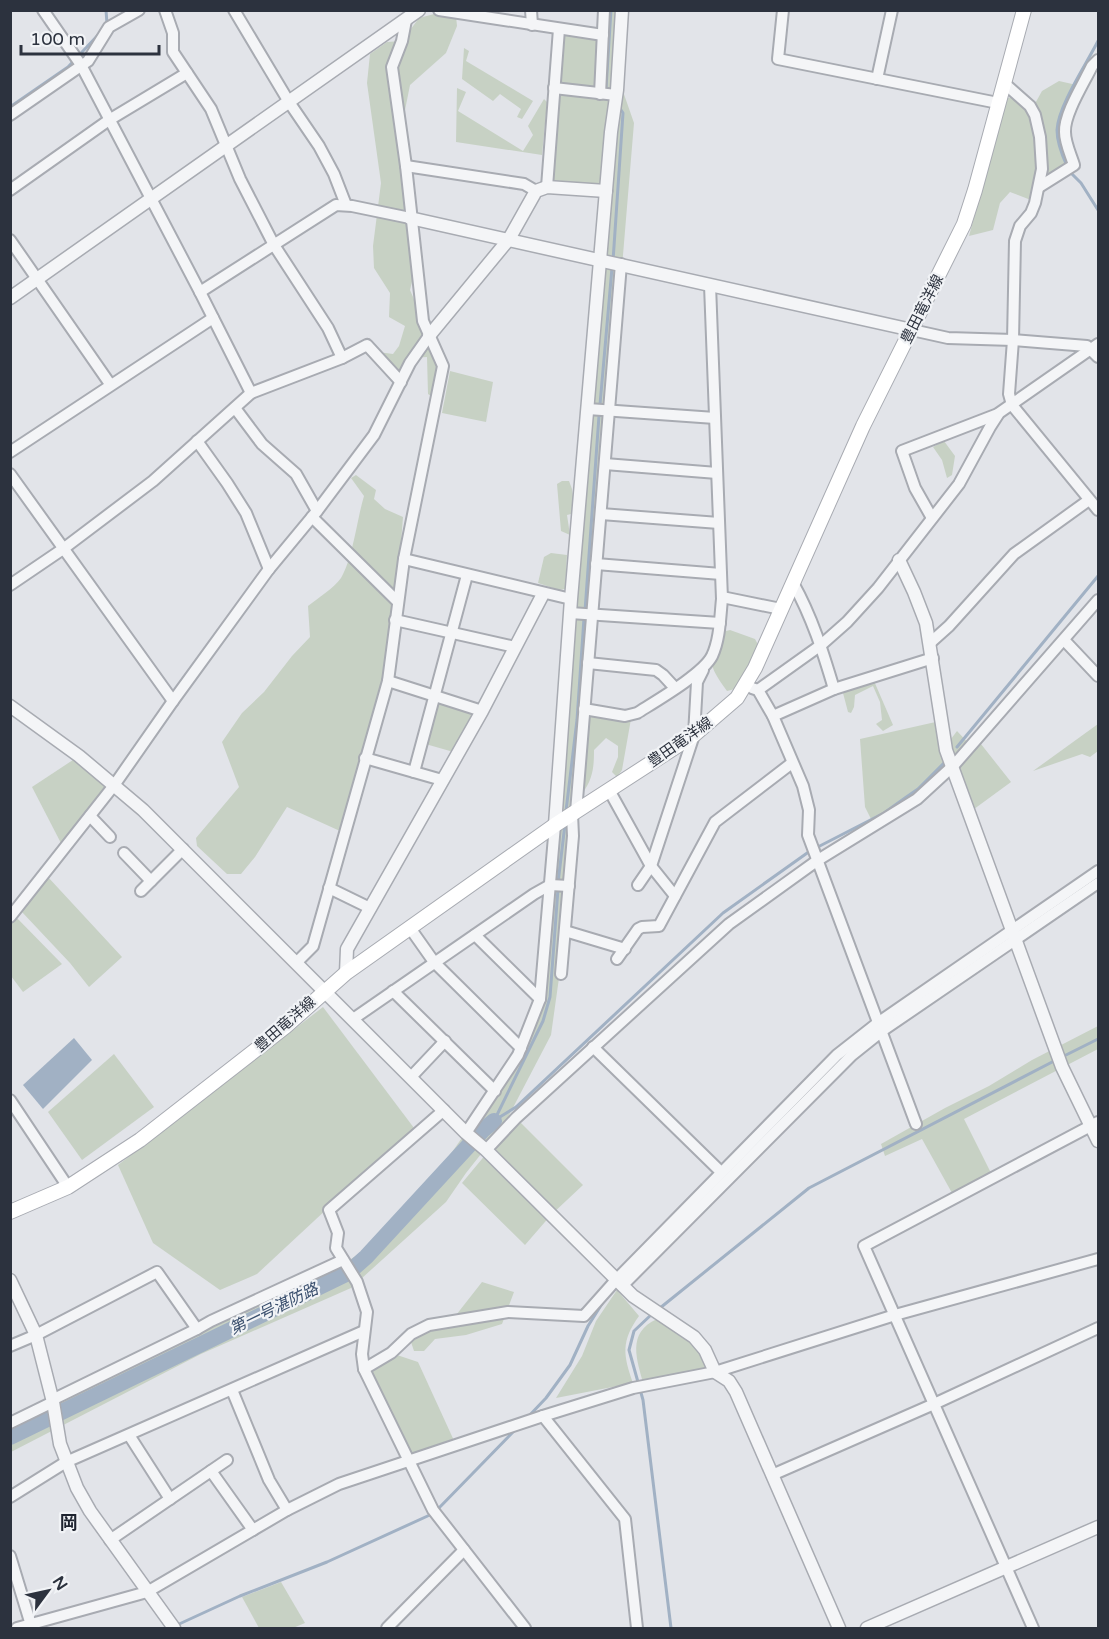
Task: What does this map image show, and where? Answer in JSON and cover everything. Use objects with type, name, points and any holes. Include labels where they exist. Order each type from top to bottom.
[{"type":"main road","name":"豊田竜洋線","points":[[10,1212],[68,1187],[158,1126],[285,1027],[346,973],[555,825],[693,735],[752,688],[781,609],[863,426],[964,224],[1024,10]]},
{"type":"street","points":[[43,10],[81,65],[251,393]]},
{"type":"street","points":[[10,115],[87,62],[109,27],[139,10]]},
{"type":"street","points":[[165,10],[173,33],[173,52],[211,109],[225,147],[274,245],[328,328],[342,358]]},
{"type":"street","points":[[234,10],[289,102],[319,146],[334,174],[346,205]]},
{"type":"street","points":[[10,298],[395,27],[403,15],[419,10]]},
{"type":"street","points":[[439,10],[603,35]]},
{"type":"street","points":[[531,10],[532,24]]},
{"type":"street","points":[[600,94],[604,10]]},
{"type":"street","points":[[466,1133],[521,1048],[540,999],[571,599],[622,10]]},
{"type":"street","points":[[783,10],[778,59],[998,103]]},
{"type":"street","points":[[878,79],[892,10]]},
{"type":"street","points":[[297,962],[314,946],[388,681],[404,559],[443,366],[423,321],[406,166],[392,67],[402,41],[403,15]]},
{"type":"street","points":[[10,917],[115,784],[269,569],[374,435],[410,363],[429,336],[509,239],[541,189],[559,28]]},
{"type":"street","points":[[1039,187],[1074,165],[1066,141],[1066,120],[1092,66],[1098,60]]},
{"type":"street","points":[[10,190],[109,120],[187,73]]},
{"type":"street","points":[[1004,83],[1030,106],[1035,115],[1040,136],[1042,169],[1031,213],[1020,226],[1015,241],[1013,340],[1009,394],[1012,405],[1098,510]]},
{"type":"street","points":[[554,88],[616,95]]},
{"type":"street","points":[[406,166],[524,184],[541,189],[606,191]]},
{"type":"street","points":[[200,292],[336,205],[346,205],[600,259],[948,339],[1013,340],[1087,346],[1096,350]]},
{"type":"street","points":[[10,240],[110,384]]},
{"type":"street","points":[[561,974],[621,264]]},
{"type":"street","points":[[638,885],[651,866],[693,735],[697,682],[712,656],[720,623],[722,597],[710,285]]},
{"type":"street","points":[[10,452],[213,318]]},
{"type":"street","points":[[10,585],[63,549],[153,481],[251,393],[342,358],[367,345],[401,382]]},
{"type":"street","points":[[932,518],[915,488],[902,451],[999,413],[1096,350]]},
{"type":"street","points":[[235,408],[262,444],[296,474],[314,514],[398,601]]},
{"type":"street","points":[[588,409],[715,418]]},
{"type":"street","points":[[916,1124],[808,835],[809,810],[803,786],[773,716],[752,688],[821,645],[847,622],[958,484],[999,413]]},
{"type":"street","points":[[197,441],[246,513],[269,569]]},
{"type":"street","points":[[605,464],[717,473]]},
{"type":"street","points":[[10,474],[173,701]]},
{"type":"street","points":[[930,643],[949,626],[1014,554],[1089,500]]},
{"type":"street","points":[[601,514],[719,523]]},
{"type":"street","points":[[404,559],[571,599]]},
{"type":"street","points":[[899,560],[926,623],[946,747],[1062,1067],[1095,1124],[1098,1141]]},
{"type":"street","points":[[597,564],[721,574]]},
{"type":"street","points":[[414,772],[467,575]]},
{"type":"street","points":[[793,583],[808,611],[834,689]]},
{"type":"street","points":[[346,973],[347,949],[482,711],[543,594]]},
{"type":"street","points":[[722,597],[781,609]]},
{"type":"street","points":[[486,1150],[516,1118],[729,924],[818,860],[917,799],[954,766],[1098,600]]},
{"type":"street","points":[[570,613],[720,623]]},
{"type":"street","points":[[395,620],[515,647]]},
{"type":"street","points":[[1064,640],[1098,676]]},
{"type":"street","points":[[773,716],[834,689],[933,658]]},
{"type":"street","points":[[588,663],[656,670],[675,688]]},
{"type":"street","points":[[584,709],[625,716],[637,713],[703,668]]},
{"type":"street","points":[[388,681],[482,711]]},
{"type":"street","points":[[10,706],[115,784],[619,1283],[633,1296],[694,1337],[705,1350],[715,1372],[729,1382],[736,1392],[839,1629]]},
{"type":"street","points":[[366,758],[442,780]]},
{"type":"street","points":[[617,959],[638,929],[659,926],[715,822],[792,763]]},
{"type":"street","points":[[609,790],[651,866],[675,896]]},
{"type":"street","points":[[90,816],[110,837]]},
{"type":"street","points":[[141,891],[183,849]]},
{"type":"street","points":[[124,853],[151,881]]},
{"type":"street","points":[[1015,934],[1098,871]]},
{"type":"street","points":[[619,1283],[721,1172],[837,1055],[1015,934],[1098,883]]},
{"type":"street","points":[[352,1019],[534,894],[550,885],[569,886]]},
{"type":"street","points":[[329,888],[370,908]]},
{"type":"street","points":[[410,928],[434,962],[521,1048]]},
{"type":"street","points":[[565,931],[625,949]]},
{"type":"street","points":[[475,934],[540,999]]},
{"type":"street","points":[[393,991],[495,1091]]},
{"type":"street","points":[[364,1369],[391,1353],[411,1334],[429,1325],[508,1312],[584,1316],[880,1026]]},
{"type":"street","points":[[411,1077],[445,1041]]},
{"type":"street","points":[[593,1047],[721,1172]]},
{"type":"street","points":[[10,1100],[15,1117],[68,1187]]},
{"type":"street","points":[[444,1110],[329,1210],[338,1233],[336,1248],[357,1282],[367,1312],[362,1354],[364,1369],[433,1510],[525,1629]]},
{"type":"street","points":[[1033,1629],[864,1246],[1095,1124]]},
{"type":"street","points":[[17,1629],[147,1592],[287,1510],[339,1484],[633,1388],[715,1372],[895,1316],[1098,1259]]},
{"type":"street","points":[[10,1423],[211,1321],[344,1261]]},
{"type":"street","points":[[10,1346],[36,1335],[157,1272],[197,1329]]},
{"type":"street","points":[[10,1280],[36,1335],[66,1462],[77,1488],[110,1540],[174,1629]]},
{"type":"street","points":[[772,1475],[934,1404],[1098,1328]]},
{"type":"street","points":[[10,1497],[66,1462],[364,1331]]},
{"type":"street","points":[[232,1390],[269,1480],[287,1510]]},
{"type":"street","points":[[543,1416],[625,1519],[637,1629]]},
{"type":"street","points":[[129,1435],[170,1499]]},
{"type":"street","points":[[110,1540],[227,1460]]},
{"type":"street","points":[[211,1471],[253,1530]]},
{"type":"street","points":[[867,1629],[1098,1527]]},
{"type":"street","points":[[387,1629],[464,1550]]},
{"type":"street","points":[[10,1556],[31,1625]]},
{"type":"shaded area","points":[[604,11],[622,11],[618,77],[634,123],[584,723],[591,714],[631,719],[622,770],[617,777],[612,772],[618,757],[618,746],[606,738],[594,750],[592,773],[582,794],[580,768],[565,935],[551,1035],[504,1125],[446,1202],[351,1288],[201,1354],[11,1452],[11,1423],[345,1263],[360,1253],[419,1194],[448,1158],[506,1074],[540,993],[606,191],[547,187],[562,33],[600,38]]},
{"type":"shaded area","points":[[438,13],[456,16],[457,26],[446,53],[410,85],[397,150],[407,178],[416,265],[410,290],[441,362],[431,396],[428,394],[427,357],[411,358],[400,379],[378,352],[393,354],[399,346],[405,326],[389,317],[390,293],[374,268],[373,246],[381,183],[367,83],[370,54],[387,42],[402,41],[419,18]]},
{"type":"shaded area","points":[[464,48],[469,51],[466,61],[533,101],[522,119],[517,117],[521,109],[500,94],[493,101],[462,79]]},
{"type":"shaded area","points":[[1059,81],[1081,86],[1065,129],[1073,162],[1039,187],[1036,202],[1010,192],[1000,203],[993,230],[969,236],[1008,98],[1018,95],[1032,109],[1042,91]]},
{"type":"shaded area","points":[[457,88],[466,92],[458,111],[523,151],[533,135],[528,126],[544,99],[547,102],[542,155],[456,142]]},
{"type":"shaded area","points":[[450,371],[493,382],[486,422],[442,413]]},
{"type":"shaded area","points":[[944,441],[955,456],[952,475],[947,478],[942,460],[933,447]]},
{"type":"shaded area","points":[[356,475],[376,490],[374,499],[385,509],[403,517],[388,681],[340,831],[287,807],[255,857],[241,874],[227,874],[197,846],[196,838],[239,787],[222,742],[242,713],[264,692],[310,637],[308,606],[341,578],[352,549],[364,496],[351,478]]},
{"type":"shaded area","points":[[569,481],[572,489],[575,513],[567,515],[570,535],[561,531],[557,484]]},
{"type":"shaded area","points":[[551,553],[567,555],[565,589],[559,590],[538,583],[544,557]]},
{"type":"shaded area","points":[[730,630],[755,639],[762,652],[735,689],[727,691],[712,663],[714,650],[722,632]]},
{"type":"shaded area","points":[[874,681],[893,725],[883,731],[876,724],[882,720],[880,702],[873,686],[855,695],[851,713],[848,712],[843,693],[850,688]]},
{"type":"shaded area","points":[[439,697],[482,711],[457,753],[422,743]]},
{"type":"shaded area","points":[[940,721],[947,748],[957,731],[971,746],[977,739],[1011,782],[970,812],[954,765],[917,799],[874,825],[865,807],[860,739]]},
{"type":"shaded area","points":[[1098,724],[1098,751],[1090,757],[1082,754],[1033,771]]},
{"type":"shaded area","points":[[79,756],[115,784],[64,849],[32,787]]},
{"type":"shaded area","points":[[47,876],[122,957],[89,987],[70,963],[22,912]]},
{"type":"shaded area","points":[[13,914],[62,964],[23,992],[11,976],[10,917]]},
{"type":"shaded area","points":[[323,1007],[414,1128],[257,1274],[220,1290],[153,1243],[118,1165]]},
{"type":"shaded area","points":[[1098,1026],[1098,1049],[964,1119],[991,1173],[952,1193],[922,1139],[885,1156],[881,1144]]},
{"type":"shaded area","points":[[114,1054],[154,1107],[82,1160],[48,1112]]},
{"type":"shaded area","points":[[516,1118],[583,1185],[551,1215],[525,1245],[462,1183]]},
{"type":"shaded area","points":[[482,1282],[514,1292],[502,1324],[466,1335],[435,1339],[424,1351],[414,1351],[409,1336],[453,1319]]},
{"type":"shaded area","points":[[617,1290],[639,1316],[629,1333],[626,1348],[627,1364],[633,1383],[556,1398],[582,1356],[596,1321]]},
{"type":"shaded area","points":[[657,1319],[695,1345],[708,1369],[644,1386],[637,1357],[637,1339],[647,1325]]},
{"type":"shaded area","points":[[391,1353],[418,1362],[456,1445],[412,1460],[364,1369]]},
{"type":"shaded area","points":[[281,1582],[305,1623],[293,1628],[259,1628],[242,1597]]},
{"type":"water","points":[[74,1038],[92,1060],[43,1109],[23,1085]]},
{"type":"waterway","points":[[106,10],[107,24]]},
{"type":"waterway","points":[[608,92],[606,88],[611,10]]},
{"type":"waterway","points":[[10,107],[68,67],[99,34]]},
{"type":"waterway","points":[[1067,166],[1058,139],[1059,120],[1062,109],[1098,41]]},
{"type":"waterway","points":[[613,261],[623,113],[619,107]]},
{"type":"waterway","points":[[1070,172],[1081,183],[1098,210]]},
{"type":"waterway","points":[[585,611],[612,268]]},
{"type":"waterway","points":[[957,747],[1098,576]]},
{"type":"waterway","points":[[566,811],[577,720],[584,618]]},
{"type":"waterway","points":[[495,1120],[516,1107],[723,913],[810,851],[884,813],[918,789],[944,763]]},
{"type":"waterway","points":[[558,883],[565,824]]},
{"type":"waterway","points":[[494,1121],[543,1021],[550,997],[558,889]]},
{"type":"waterway","points":[[1062,1057],[1098,1039]]},
{"type":"waterway","points":[[660,1308],[809,1188],[1056,1060]]},
{"type":"waterway","name":"第一号湛防路","points":[[10,1437],[348,1273],[366,1257],[483,1130],[494,1121]]},
{"type":"waterway","points":[[527,1418],[546,1398],[570,1365],[588,1326],[605,1299]]},
{"type":"waterway","points":[[652,1314],[634,1331],[629,1350],[643,1400],[671,1628]]},
{"type":"waterway","points":[[437,1510],[514,1431]]},
{"type":"waterway","points":[[177,1625],[240,1596],[327,1562],[432,1514]]},
{"type":"district","name":"岡","points":[[69,1523]]}]
